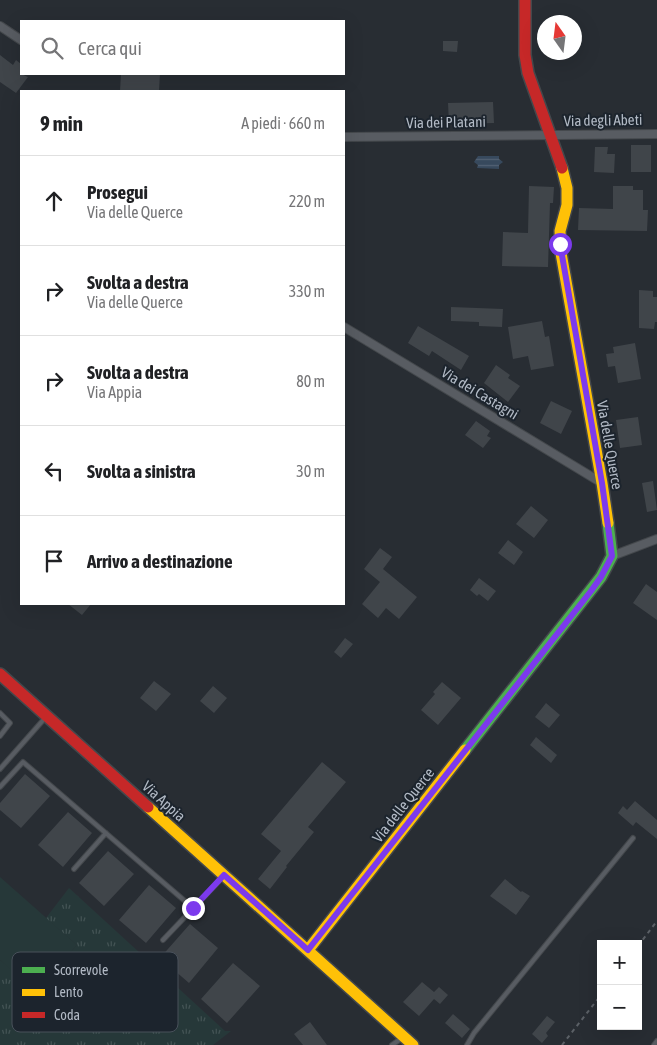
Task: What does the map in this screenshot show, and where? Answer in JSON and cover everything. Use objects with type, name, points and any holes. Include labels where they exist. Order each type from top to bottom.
[{"type":"street","name":"Via delle Querce","points":[[308,950],[591,591],[612,556],[602,483],[560,248],[561,227],[567,205],[567,188],[527,68],[525,0]]},
{"type":"street","points":[[0,26],[20,39]]},
{"type":"street","name":"Via degli Abeti","points":[[549,135],[657,134]]},
{"type":"street","name":"Via dei Platani","points":[[345,137],[549,135]]},
{"type":"street","name":"Via dei Castagni","points":[[345,328],[602,483]]},
{"type":"street","points":[[612,556],[657,539]]},
{"type":"street","name":"Via Appia","points":[[0,674],[413,1045]]},
{"type":"lane","points":[[0,712],[10,723],[0,736]]},
{"type":"lane","points":[[0,768],[47,716]]},
{"type":"lane","points":[[0,787],[23,762],[193,908]]},
{"type":"lane","points":[[74,869],[106,833]]},
{"type":"lane","points":[[467,1045],[474,1033],[633,838]]},
{"type":"lane","points":[[163,940],[224,875]]},
{"type":"lane","points":[[392,1045],[404,1036]]},
{"type":"lane","points":[[654,1045],[657,1041]]},
{"type":"path","points":[[642,941],[657,922]]},
{"type":"path","points":[[562,1045],[597,999]]},
{"type":"green space","points":[[0,877],[77,945],[71,952],[12,952],[12,971],[0,960]]},
{"type":"green space","points":[[69,888],[139,952],[71,952],[77,945],[46,918]]},
{"type":"green space","points":[[0,960],[12,970],[12,1032],[178,1032],[178,988],[225,1031],[231,1031],[213,1045],[0,1045]]},
{"type":"water","points":[[478,156],[499,156],[499,159],[503,162],[499,165],[499,169],[477,168],[478,165],[474,162]]},
{"type":"building","points":[[443,41],[458,41],[457,52],[443,51]]},
{"type":"building","points":[[0,55],[13,65],[16,60],[20,63],[20,75],[28,77],[16,93],[0,82]]},
{"type":"building","points":[[121,75],[160,75],[159,90],[120,90]]},
{"type":"building","points":[[493,102],[494,123],[449,124],[448,103]]},
{"type":"building","points":[[631,145],[651,145],[651,172],[631,172]]},
{"type":"building","points":[[595,147],[608,147],[607,154],[615,154],[614,173],[594,172]]},
{"type":"building","points":[[529,186],[554,187],[553,203],[550,203],[548,267],[502,266],[503,232],[528,233]]},
{"type":"building","points":[[613,186],[633,186],[633,190],[643,190],[643,210],[648,210],[647,231],[578,230],[579,208],[613,209]]},
{"type":"building","points":[[639,290],[653,291],[653,297],[657,297],[657,322],[655,322],[654,329],[639,328]]},
{"type":"building","points":[[451,307],[503,309],[502,327],[479,326],[479,322],[451,321]]},
{"type":"building","points":[[542,321],[545,337],[549,336],[554,366],[531,370],[528,356],[513,359],[508,327]]},
{"type":"building","points":[[418,326],[469,356],[461,370],[432,351],[429,356],[408,343]]},
{"type":"building","points":[[635,343],[641,379],[618,383],[615,366],[608,367],[606,354],[614,353],[613,347]]},
{"type":"building","points":[[496,365],[510,375],[508,378],[520,386],[508,402],[484,383]]},
{"type":"building","points":[[551,401],[572,411],[561,434],[540,423]]},
{"type":"building","points":[[638,417],[642,445],[620,448],[616,420]]},
{"type":"building","points":[[476,421],[490,431],[487,436],[491,438],[483,448],[465,435]]},
{"type":"building","points":[[653,481],[657,510],[647,512],[642,483]]},
{"type":"building","points":[[531,506],[548,520],[534,538],[516,524]]},
{"type":"building","points":[[508,540],[523,552],[514,565],[498,553]]},
{"type":"building","points":[[380,548],[392,557],[383,569],[417,597],[399,619],[386,608],[378,618],[362,604],[380,582],[364,569]]},
{"type":"building","points":[[479,578],[496,591],[488,601],[470,590]]},
{"type":"building","points":[[646,584],[657,592],[657,620],[633,603]]},
{"type":"building","points":[[69,605],[90,605],[82,615]]},
{"type":"building","points":[[345,638],[353,644],[341,658],[334,652]]},
{"type":"building","points":[[154,681],[171,694],[156,711],[140,698]]},
{"type":"building","points":[[442,682],[461,698],[438,725],[421,710],[435,694],[433,692]]},
{"type":"building","points":[[213,686],[227,698],[214,713],[200,701]]},
{"type":"building","points":[[546,703],[560,715],[549,728],[535,717]]},
{"type":"building","points":[[536,737],[557,755],[551,763],[530,745]]},
{"type":"building","points":[[322,762],[346,782],[308,827],[314,832],[270,889],[258,879],[281,851],[261,834]]},
{"type":"building","points":[[25,774],[50,796],[21,828],[0,810],[0,803]]},
{"type":"building","points":[[635,801],[657,820],[657,839],[636,822],[633,826],[618,813],[623,806],[627,810]]},
{"type":"building","points":[[68,812],[92,833],[63,867],[38,845]]},
{"type":"building","points":[[108,851],[134,874],[104,906],[79,883]]},
{"type":"building","points":[[505,879],[521,892],[530,896],[516,915],[490,896]]},
{"type":"building","points":[[149,885],[176,908],[146,943],[119,920]]},
{"type":"building","points":[[190,924],[218,948],[189,983],[178,974],[178,952],[165,952]]},
{"type":"building","points":[[233,963],[260,986],[227,1023],[201,999]]},
{"type":"building","points":[[422,982],[434,992],[439,987],[448,995],[440,1004],[434,999],[419,1016],[403,1002]]},
{"type":"building","points":[[453,1014],[470,1029],[462,1038],[445,1023]]},
{"type":"building","points":[[547,1016],[555,1022],[546,1033],[548,1036],[542,1043],[532,1034]]},
{"type":"building","points":[[310,1022],[327,1045],[303,1045],[294,1034]]},
{"type":"traffic: fast","points":[[465,750],[601,577],[612,556],[608,523]]},
{"type":"traffic: slow","points":[[562,168],[567,188],[567,205],[560,231],[561,253],[608,523]]},
{"type":"traffic: slow","points":[[308,950],[465,750]]},
{"type":"traffic: slow","points":[[148,807],[413,1045]]},
{"type":"traffic: jam","points":[[525,0],[525,55],[528,73],[562,168]]},
{"type":"traffic: jam","points":[[0,674],[148,807]]},
{"type":"route","points":[[193,908],[224,875],[308,950],[601,577],[612,556],[602,483],[560,244]]}]
